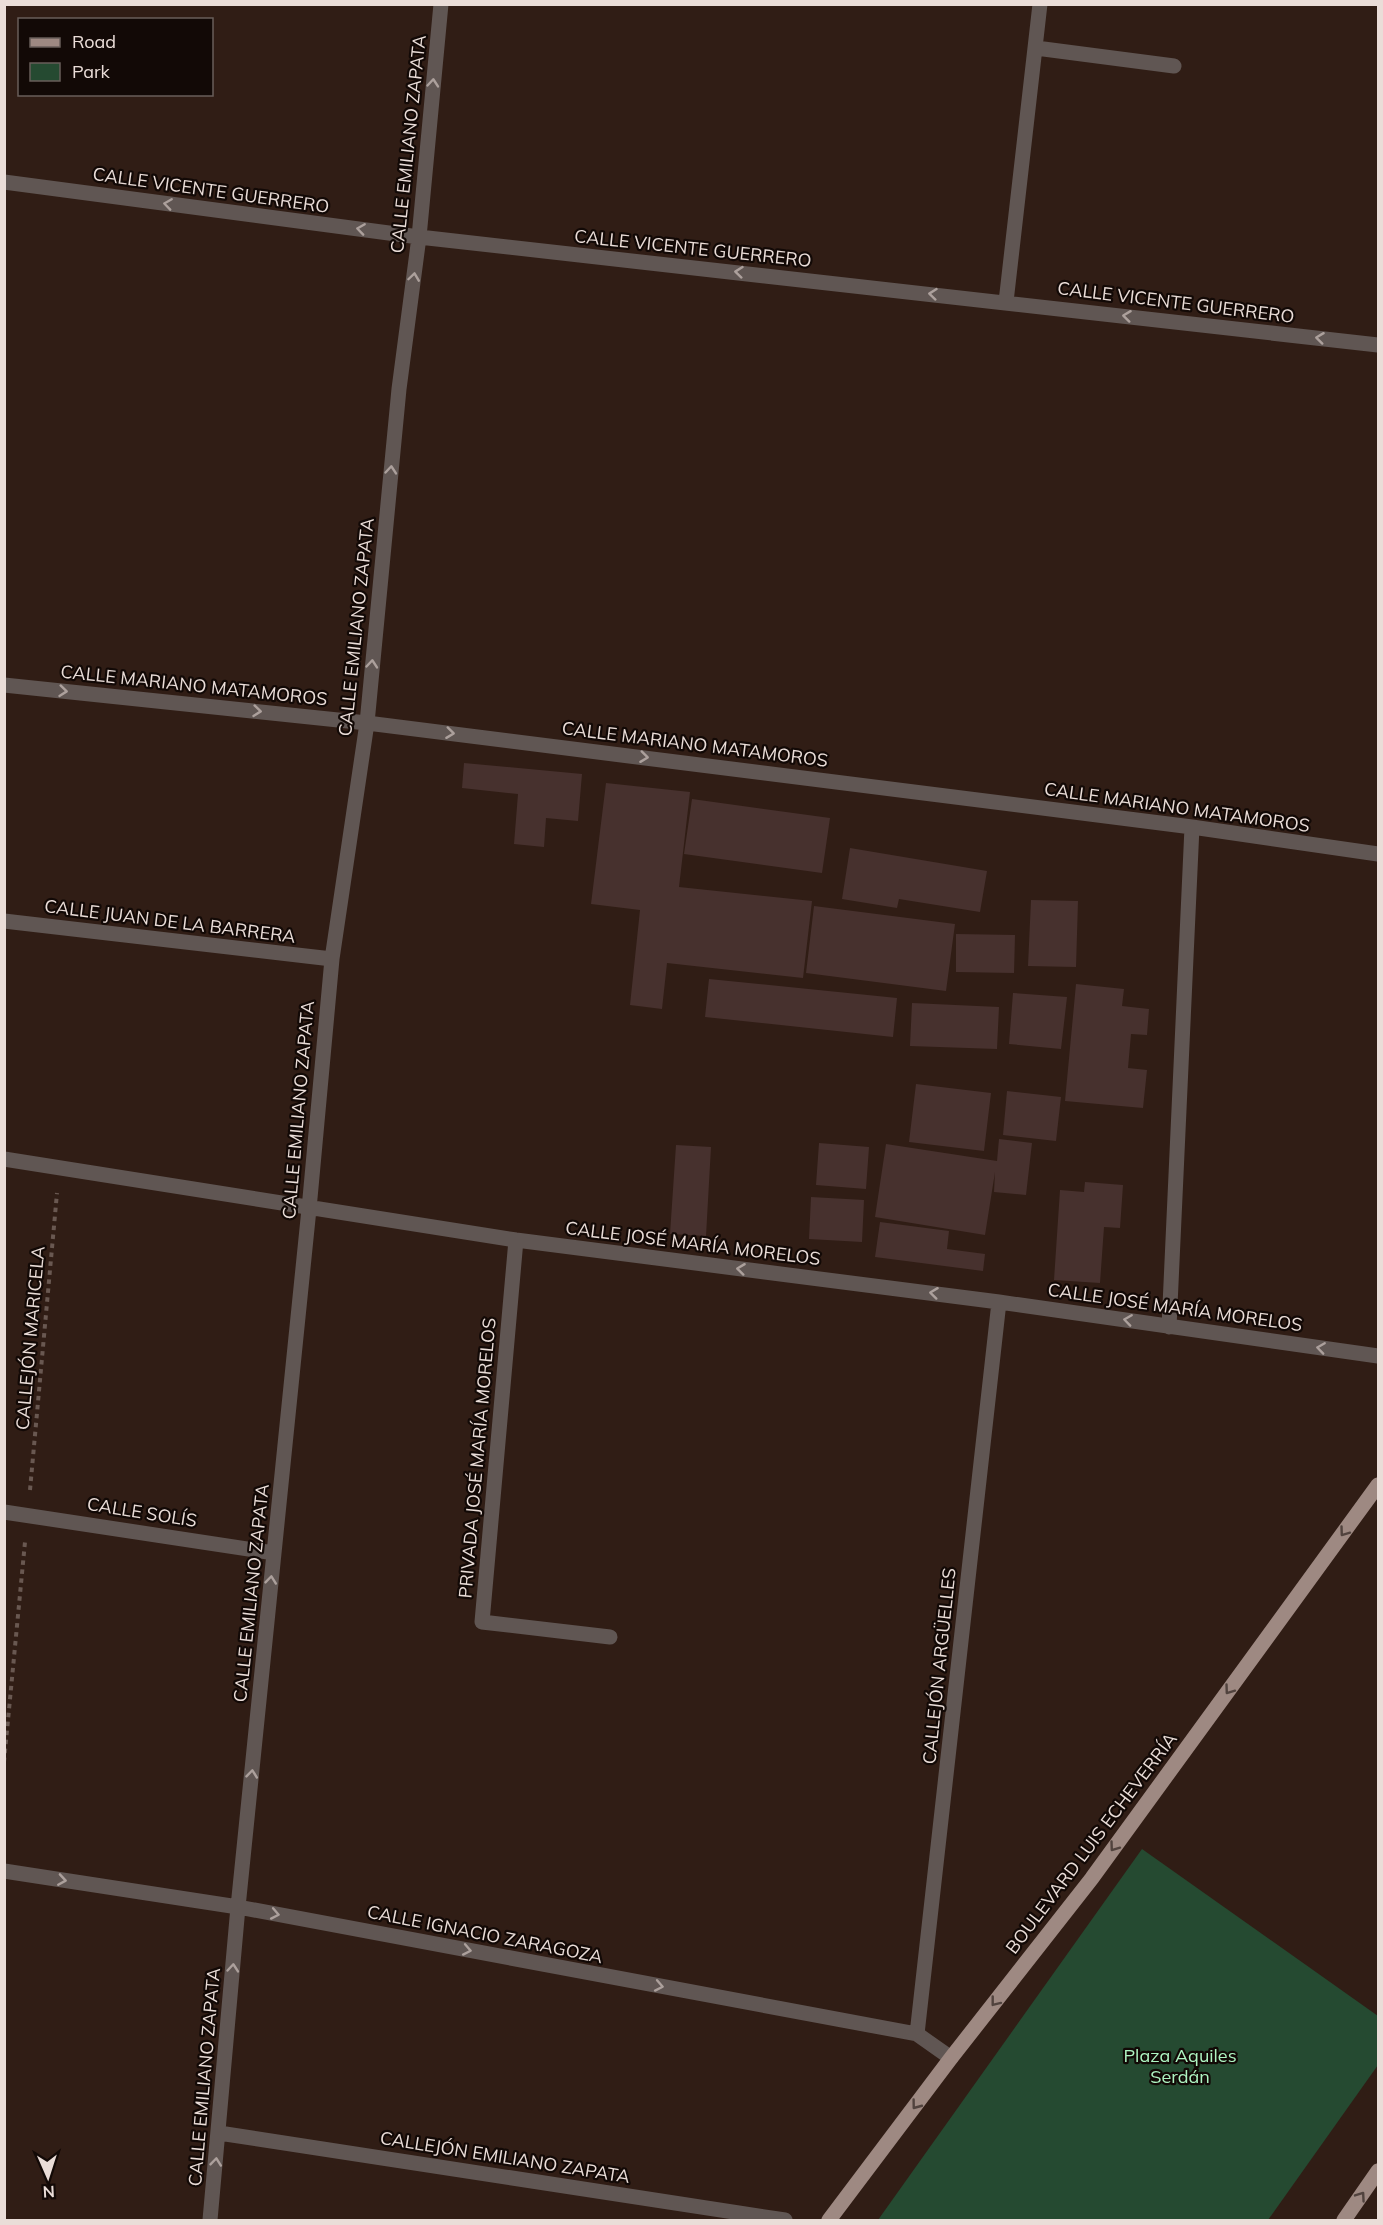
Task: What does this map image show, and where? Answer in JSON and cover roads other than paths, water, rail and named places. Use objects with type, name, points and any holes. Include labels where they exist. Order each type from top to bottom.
[{"type":"main road","name":"BOULEVARD LUIS ECHEVERRÍA","points":[[830,2220],[951,2058],[1092,1878],[1378,1485]]},
{"type":"main road","points":[[1344,2220],[1378,2171]]},
{"type":"street","name":"CALLE EMILIANO ZAPATA","points":[[210,2220],[238,1907],[332,959],[367,723],[399,389],[419,237],[441,4]]},
{"type":"street","points":[[1006,302],[1041,4]]},
{"type":"street","points":[[1036,48],[1174,66]]},
{"type":"street","name":"CALLE VICENTE GUERRERO","points":[[4,183],[419,237],[1378,345]]},
{"type":"street","name":"CALLE MARIANO MATAMOROS","points":[[4,686],[367,723],[1192,827],[1378,854]]},
{"type":"street","points":[[1169,1327],[1192,827]]},
{"type":"street","name":"CALLE JUAN DE LA BARRERA","points":[[4,921],[332,959]]},
{"type":"street","name":"CALLE JOSÉ MARÍA MORELOS","points":[[4,1159],[516,1240],[999,1302],[1378,1356]]},
{"type":"street","name":"PRIVADA JOSÉ MARÍA MORELOS","points":[[516,1240],[483,1622],[610,1637]]},
{"type":"street","name":"CALLEJÓN ARGÜELLES","points":[[917,2034],[999,1302]]},
{"type":"street","name":"CALLE SOLÍS","points":[[4,1512],[274,1553]]},
{"type":"street","name":"CALLE IGNACIO ZARAGOZA","points":[[4,1871],[238,1907],[917,2034],[951,2058]]},
{"type":"street","name":"CALLEJÓN EMILIANO ZAPATA","points":[[219,2133],[785,2220]]},
{"type":"park label","name":"Plaza Aquiles Serdán","points":[[1180,2065]]}]
